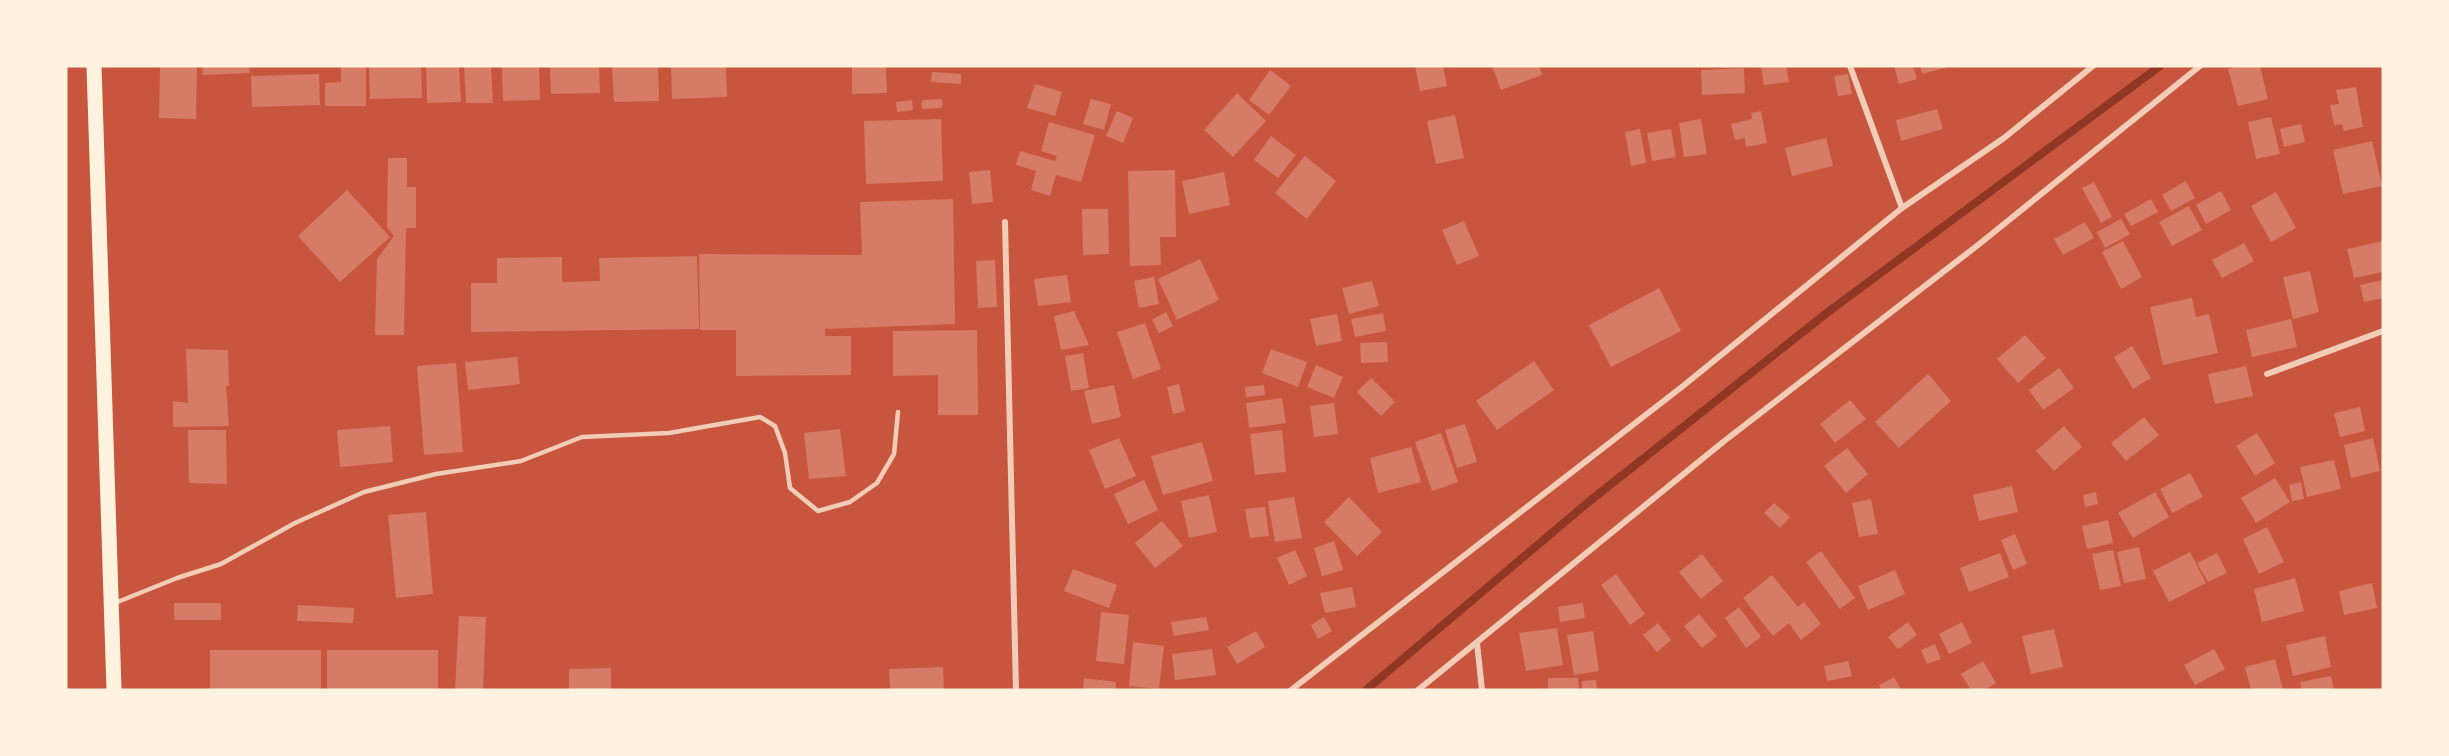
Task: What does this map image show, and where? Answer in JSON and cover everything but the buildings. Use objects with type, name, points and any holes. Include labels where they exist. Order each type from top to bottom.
[{"type":"main road","points":[[94,66],[114,690]]},
{"type":"street","points":[[1850,66],[1902,208]]},
{"type":"street","points":[[1291,690],[1683,386],[1902,208],[2004,138],[2093,66]]},
{"type":"street","points":[[1418,690],[1723,442],[1978,245],[2200,66]]},
{"type":"street","points":[[1005,222],[1016,690]]},
{"type":"street","points":[[2267,374],[2383,332]]},
{"type":"street","points":[[1477,644],[1482,690]]},
{"type":"lane","points":[[111,605],[177,578],[221,564],[295,523],[364,492],[436,474],[521,461],[582,437],[669,433],[760,417],[775,426],[785,453],[790,488],[818,511],[850,502],[877,483],[894,454],[898,412]]},
{"type":"waterway","points":[[1366,690],[1586,504],[1828,312],[2160,66]]}]
